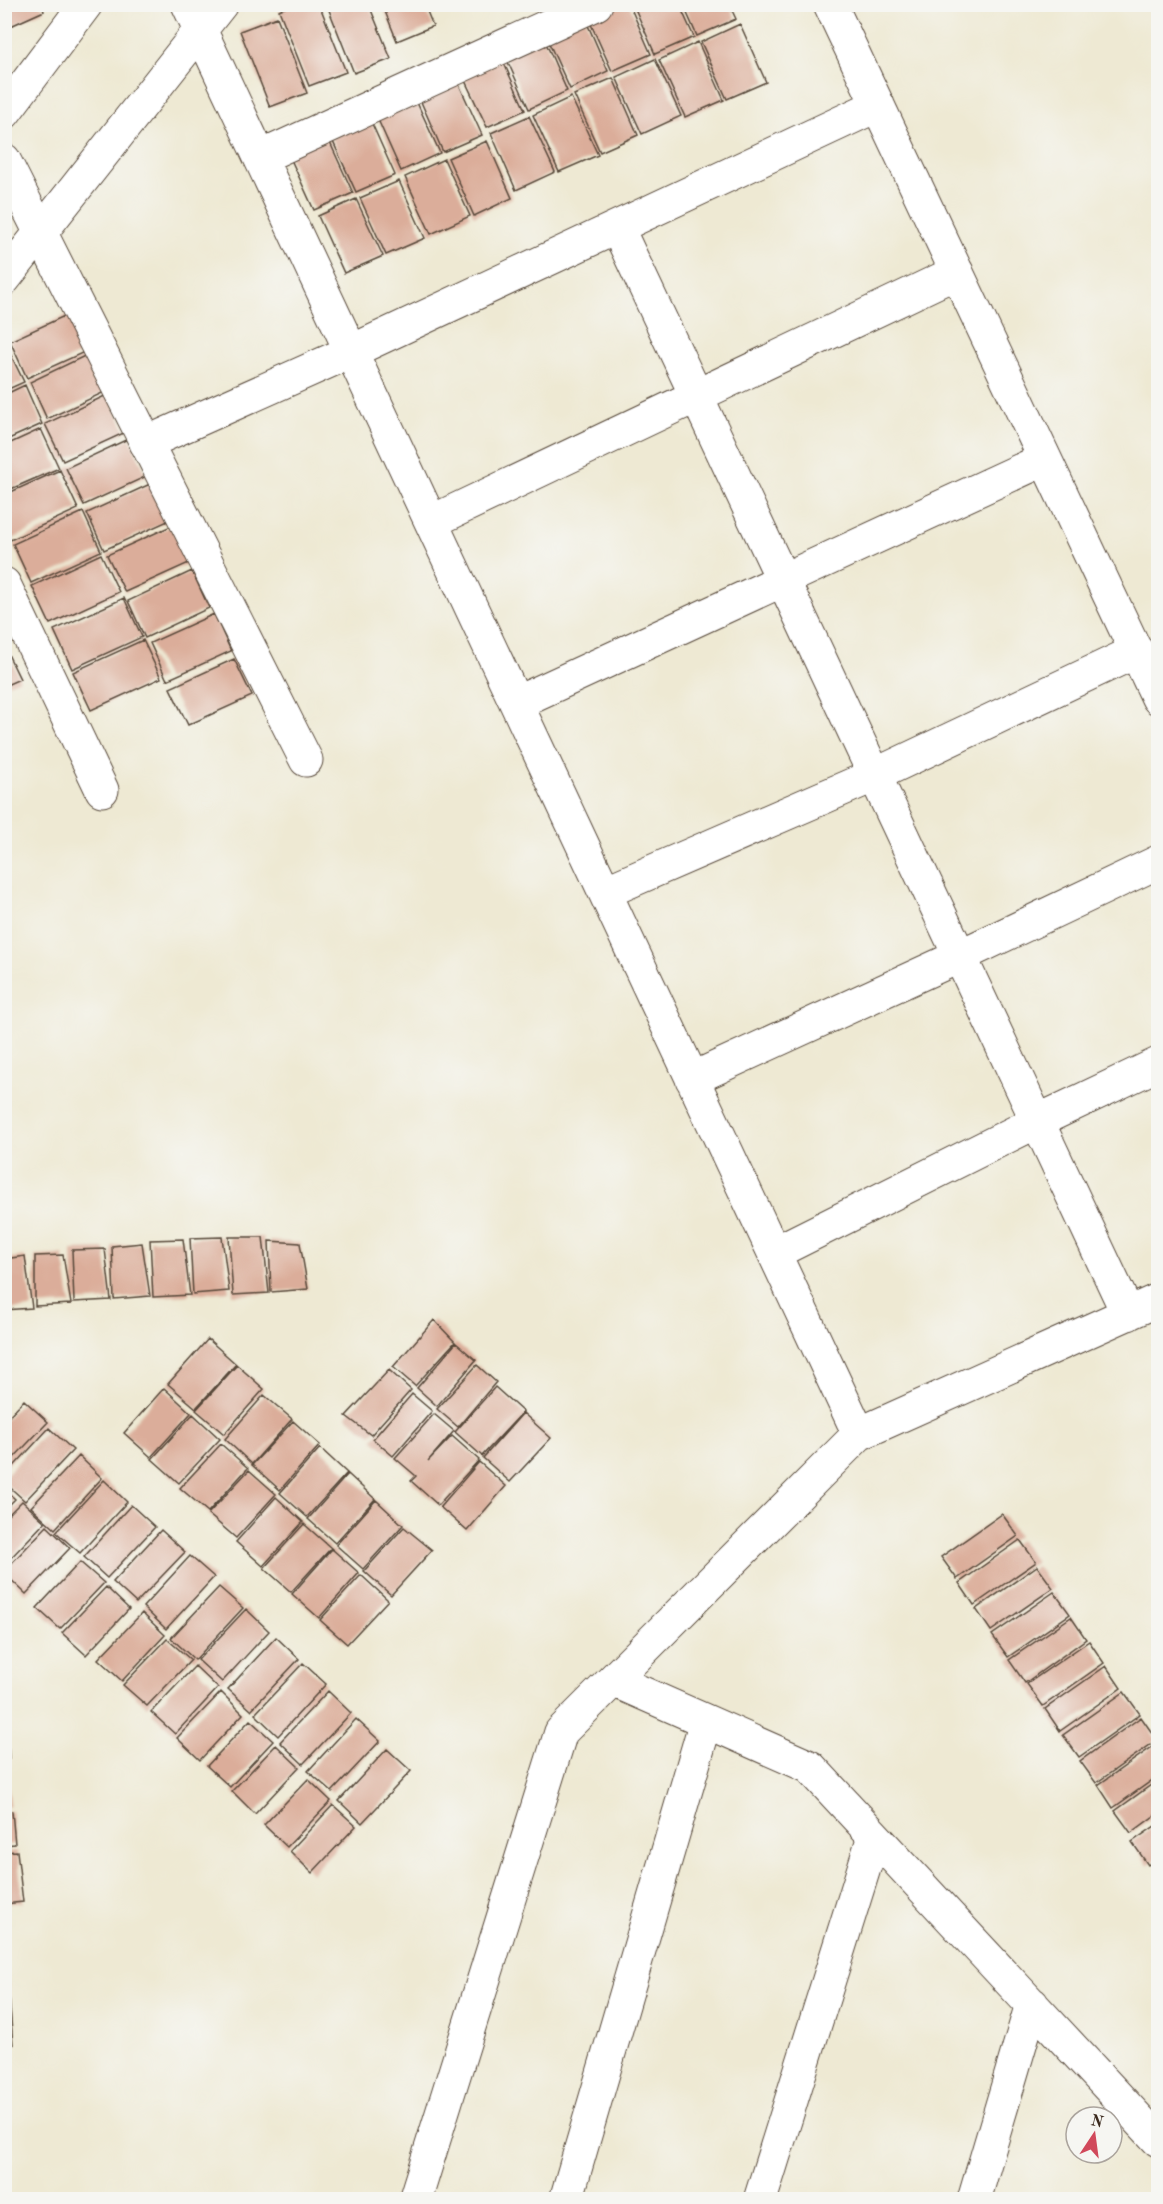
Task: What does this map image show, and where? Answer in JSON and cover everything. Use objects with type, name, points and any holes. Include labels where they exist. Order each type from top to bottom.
[{"type":"street","points":[[4,113],[86,4]]},
{"type":"street","points":[[4,279],[40,234],[195,18],[221,4]]},
{"type":"street","points":[[830,4],[1158,698]]},
{"type":"street","points":[[261,157],[592,5]]},
{"type":"street","points":[[195,18],[859,1434]]},
{"type":"street","points":[[146,443],[352,351],[878,105]]},
{"type":"street","points":[[4,160],[306,760]]},
{"type":"street","points":[[617,227],[1128,1314]]},
{"type":"street","points":[[431,522],[957,272]]},
{"type":"street","points":[[516,703],[1045,459]]},
{"type":"street","points":[[4,584],[102,790]]},
{"type":"street","points":[[605,892],[875,775],[1137,651]]},
{"type":"street","points":[[692,1079],[1158,862]]},
{"type":"street","points":[[774,1253],[1038,1121],[1158,1064]]},
{"type":"street","points":[[415,2199],[561,1732],[859,1434],[1158,1300]]},
{"type":"street","points":[[613,1680],[810,1767],[1158,2140]]},
{"type":"street","points":[[566,2199],[706,1721]]},
{"type":"street","points":[[760,2199],[874,1836]]},
{"type":"street","points":[[974,2199],[1032,2004]]},
{"type":"building","points":[[4,4],[41,4],[44,11],[4,29]]},
{"type":"building","points":[[294,4],[319,4],[346,72],[309,86],[279,10]]},
{"type":"building","points":[[382,4],[424,4],[433,26],[397,41]]},
{"type":"building","points":[[606,4],[629,4],[651,54],[612,71],[586,13]]},
{"type":"building","points":[[633,4],[679,4],[694,37],[655,54]]},
{"type":"building","points":[[683,4],[729,4],[736,19],[697,36]]},
{"type":"building","points":[[327,5],[369,5],[391,59],[354,73]]},
{"type":"building","points":[[583,14],[608,71],[570,89],[544,32]]},
{"type":"building","points":[[277,17],[307,93],[270,107],[240,31]]},
{"type":"building","points":[[740,24],[766,82],[727,99],[701,42]]},
{"type":"building","points":[[542,34],[567,91],[529,109],[503,51]]},
{"type":"building","points":[[698,42],[724,100],[685,117],[659,60]]},
{"type":"building","points":[[499,52],[525,110],[487,127],[460,70]]},
{"type":"building","points":[[655,59],[681,116],[642,134],[616,77]]},
{"type":"building","points":[[456,78],[482,135],[443,152],[418,95]]},
{"type":"building","points":[[613,78],[638,135],[600,152],[574,95]]},
{"type":"building","points":[[414,96],[440,153],[401,171],[375,113]]},
{"type":"building","points":[[571,97],[598,155],[559,172],[533,115]]},
{"type":"building","points":[[529,116],[555,172],[516,190],[491,133]]},
{"type":"building","points":[[369,117],[395,175],[356,192],[330,135]]},
{"type":"building","points":[[327,136],[353,193],[314,210],[288,153]]},
{"type":"building","points":[[487,141],[512,198],[474,216],[448,158]]},
{"type":"building","points":[[444,159],[470,216],[431,234],[405,177]]},
{"type":"building","points":[[399,181],[425,238],[386,255],[360,198]]},
{"type":"building","points":[[356,199],[383,256],[344,273],[318,216]]},
{"type":"building","points":[[73,312],[91,349],[27,378],[10,341]]},
{"type":"building","points":[[4,341],[24,382],[4,391]]},
{"type":"building","points":[[93,352],[111,389],[47,419],[30,382]]},
{"type":"building","points":[[25,385],[42,424],[4,441],[4,395]]},
{"type":"building","points":[[109,394],[126,432],[63,461],[45,424]]},
{"type":"building","points":[[41,429],[59,468],[4,492],[4,446]]},
{"type":"building","points":[[130,438],[147,476],[84,505],[66,468]]},
{"type":"building","points":[[60,470],[78,509],[8,541],[4,534],[4,495]]},
{"type":"building","points":[[150,484],[168,521],[104,550],[87,513]]},
{"type":"building","points":[[83,512],[101,551],[31,583],[13,544]]},
{"type":"building","points":[[171,526],[189,563],[125,592],[107,555]]},
{"type":"building","points":[[101,554],[119,592],[50,624],[32,586]]},
{"type":"building","points":[[192,571],[209,608],[145,638],[128,601]]},
{"type":"building","points":[[124,598],[142,637],[72,669],[54,630]]},
{"type":"building","points":[[214,614],[231,651],[167,680],[150,643]]},
{"type":"building","points":[[143,640],[161,678],[91,710],[73,672]]},
{"type":"building","points":[[4,646],[20,679],[4,686]]},
{"type":"building","points":[[234,659],[252,696],[188,725],[170,688]]},
{"type":"building","points":[[222,1237],[229,1291],[193,1294],[190,1238]]},
{"type":"building","points":[[229,1237],[263,1237],[269,1293],[233,1295]]},
{"type":"building","points":[[183,1239],[190,1295],[153,1297],[150,1240]]},
{"type":"building","points":[[269,1241],[300,1243],[308,1289],[271,1292]]},
{"type":"building","points":[[142,1243],[150,1296],[114,1299],[112,1246]]},
{"type":"building","points":[[105,1249],[111,1300],[74,1302],[72,1250]]},
{"type":"building","points":[[63,1255],[71,1304],[35,1306],[35,1256]]},
{"type":"building","points":[[25,1256],[32,1308],[4,1310],[4,1259]]},
{"type":"building","points":[[434,1320],[455,1342],[415,1386],[393,1367]]},
{"type":"building","points":[[208,1339],[236,1364],[196,1408],[168,1384]]},
{"type":"building","points":[[456,1343],[476,1360],[437,1406],[417,1388]]},
{"type":"building","points":[[237,1365],[264,1389],[224,1434],[196,1410]]},
{"type":"building","points":[[477,1365],[496,1382],[458,1427],[437,1409]]},
{"type":"building","points":[[389,1370],[411,1390],[371,1435],[346,1416]]},
{"type":"building","points":[[495,1387],[523,1412],[482,1456],[455,1432]]},
{"type":"building","points":[[164,1388],[191,1413],[151,1457],[124,1433]]},
{"type":"building","points":[[412,1394],[432,1411],[393,1456],[373,1439]]},
{"type":"building","points":[[264,1395],[292,1419],[252,1464],[225,1439]]},
{"type":"building","points":[[24,1400],[48,1422],[4,1468],[4,1421]]},
{"type":"building","points":[[523,1413],[551,1438],[510,1482],[483,1458]]},
{"type":"building","points":[[193,1414],[220,1439],[179,1483],[152,1459]]},
{"type":"building","points":[[434,1414],[454,1431],[428,1461],[452,1436],[479,1460],[438,1505],[411,1481],[416,1476],[395,1458]]},
{"type":"building","points":[[293,1421],[320,1445],[280,1490],[252,1465]]},
{"type":"building","points":[[49,1428],[73,1450],[25,1501],[4,1482],[4,1477]]},
{"type":"building","points":[[221,1444],[248,1468],[208,1512],[180,1488]]},
{"type":"building","points":[[320,1448],[347,1473],[307,1517],[280,1493]]},
{"type":"building","points":[[79,1456],[102,1478],[55,1529],[31,1507]]},
{"type":"building","points":[[479,1462],[506,1486],[467,1531],[440,1507]]},
{"type":"building","points":[[249,1470],[276,1494],[236,1538],[208,1514]]},
{"type":"building","points":[[348,1474],[375,1499],[335,1543],[308,1519]]},
{"type":"building","points":[[104,1480],[127,1502],[80,1553],[56,1532]]},
{"type":"building","points":[[4,1489],[15,1499],[4,1510]]},
{"type":"building","points":[[276,1497],[303,1522],[263,1566],[236,1542]]},
{"type":"building","points":[[376,1500],[403,1525],[363,1569],[336,1545]]},
{"type":"building","points":[[22,1501],[45,1522],[4,1565],[4,1519]]},
{"type":"building","points":[[131,1505],[155,1527],[107,1578],[84,1557]]},
{"type":"building","points":[[1002,1514],[1018,1536],[957,1579],[941,1557]]},
{"type":"building","points":[[304,1524],[331,1548],[291,1592],[264,1568]]},
{"type":"building","points":[[47,1526],[70,1548],[26,1594],[4,1571]]},
{"type":"building","points":[[404,1527],[432,1550],[391,1595],[364,1571]]},
{"type":"building","points":[[161,1530],[185,1552],[136,1603],[113,1582]]},
{"type":"building","points":[[1020,1540],[1036,1562],[974,1605],[959,1583]]},
{"type":"building","points":[[332,1549],[359,1573],[319,1618],[292,1594]]},
{"type":"building","points":[[190,1556],[214,1577],[166,1629],[143,1607]]},
{"type":"building","points":[[80,1562],[104,1583],[60,1629],[37,1608]]},
{"type":"building","points":[[1037,1566],[1053,1588],[991,1631],[976,1609]]},
{"type":"building","points":[[361,1575],[388,1600],[347,1644],[320,1620]]},
{"type":"building","points":[[106,1587],[129,1609],[86,1655],[62,1633]]},
{"type":"building","points":[[219,1587],[243,1608],[195,1660],[171,1638]]},
{"type":"building","points":[[1054,1592],[1070,1614],[1008,1657],[992,1635]]},
{"type":"building","points":[[246,1609],[269,1631],[222,1682],[198,1660]]},
{"type":"building","points":[[142,1613],[165,1635],[122,1681],[98,1659]]},
{"type":"building","points":[[1071,1617],[1086,1639],[1025,1683],[1009,1660]]},
{"type":"building","points":[[276,1637],[299,1659],[251,1710],[228,1689]]},
{"type":"building","points":[[167,1639],[191,1660],[147,1706],[123,1685]]},
{"type":"building","points":[[1089,1641],[1104,1663],[1043,1706],[1027,1684]]},
{"type":"building","points":[[303,1663],[326,1684],[278,1736],[255,1714]]},
{"type":"building","points":[[195,1666],[218,1688],[175,1734],[151,1712]]},
{"type":"building","points":[[1106,1666],[1121,1688],[1060,1731],[1045,1709]]},
{"type":"building","points":[[328,1691],[351,1713],[303,1764],[280,1742]]},
{"type":"building","points":[[221,1692],[243,1714],[200,1760],[177,1738]]},
{"type":"building","points":[[1124,1692],[1140,1714],[1079,1757],[1063,1735]]},
{"type":"building","points":[[1141,1717],[1157,1740],[1096,1783],[1080,1761]]},
{"type":"building","points":[[356,1719],[380,1741],[332,1792],[308,1771]]},
{"type":"building","points":[[250,1720],[273,1741],[230,1787],[207,1766]]},
{"type":"building","points":[[4,1726],[7,1726],[9,1759],[4,1759]]},
{"type":"building","points":[[1158,1743],[1158,1776],[1113,1808],[1098,1785]]},
{"type":"building","points":[[276,1745],[299,1767],[255,1814],[232,1791]]},
{"type":"building","points":[[387,1749],[411,1771],[362,1823],[339,1801]]},
{"type":"building","points":[[4,1773],[7,1773],[10,1806],[4,1807]]},
{"type":"building","points":[[308,1779],[331,1801],[287,1847],[264,1825]]},
{"type":"building","points":[[1158,1780],[1158,1813],[1131,1833],[1115,1811]]},
{"type":"building","points":[[333,1805],[356,1826],[312,1873],[290,1851]]},
{"type":"building","points":[[12,1811],[15,1844],[4,1845],[4,1812]]},
{"type":"building","points":[[1158,1824],[1158,1857],[1148,1865],[1132,1842]]},
{"type":"building","points":[[17,1851],[23,1902],[4,1904],[4,1852]]},
{"type":"building","points":[[4,1969],[7,1969],[13,2045],[4,2045]]}]
